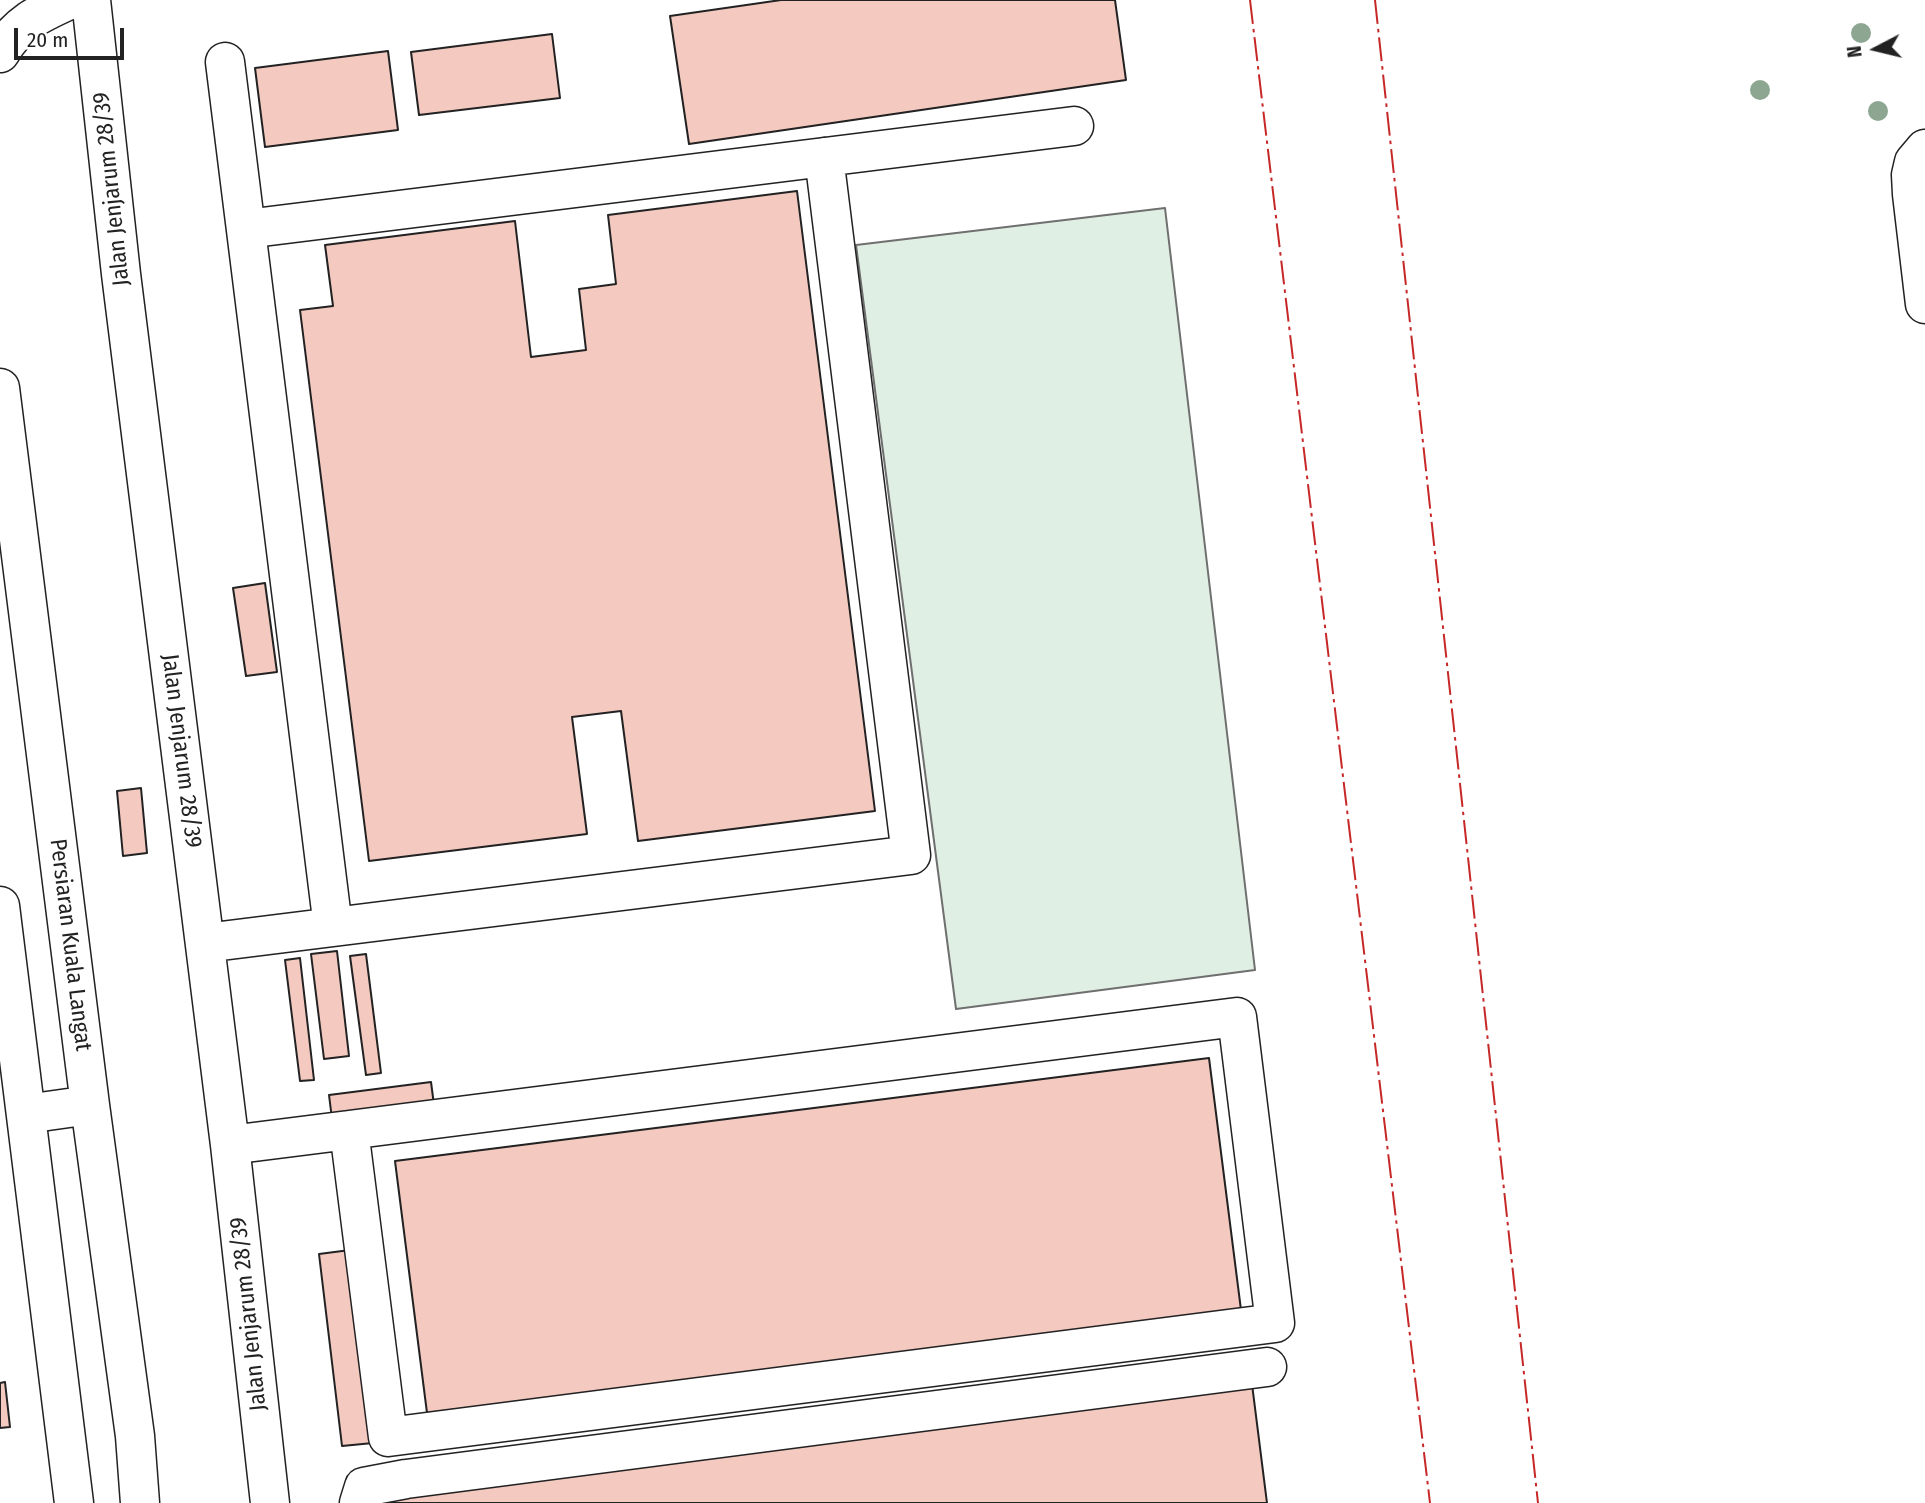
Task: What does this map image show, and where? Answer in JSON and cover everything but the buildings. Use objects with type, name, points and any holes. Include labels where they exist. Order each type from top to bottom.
[{"type":"main road","points":[[0,53],[14,32],[27,21],[69,0]]},
{"type":"main road","name":"Jalan Jenjarum 28/39","points":[[91,0],[121,274],[230,1145],[270,1503]]},
{"type":"main road","points":[[225,62],[333,927]]},
{"type":"main road","points":[[246,229],[1074,126]]},
{"type":"main road","points":[[1925,149],[1914,162],[1911,174],[1925,304]]},
{"type":"main road","points":[[205,943],[911,855],[824,157]]},
{"type":"main road","name":"Persiaran Kuala Langat","points":[[0,388],[90,1105],[135,1436],[140,1503]]},
{"type":"main road","points":[[0,906],[74,1503]]},
{"type":"main road","points":[[230,1145],[1237,1017],[1275,1323],[388,1437],[349,1130]]},
{"type":"main road","points":[[26,1114],[90,1105]]},
{"type":"main road","points":[[359,1503],[364,1487],[406,1479],[1267,1367]]},
{"type":"green space","points":[[1165,208],[1255,970],[956,1009],[856,245]]},
{"type":"power","points":[[1250,0],[1430,1503]]},
{"type":"power","points":[[1375,0],[1538,1503]]}]
